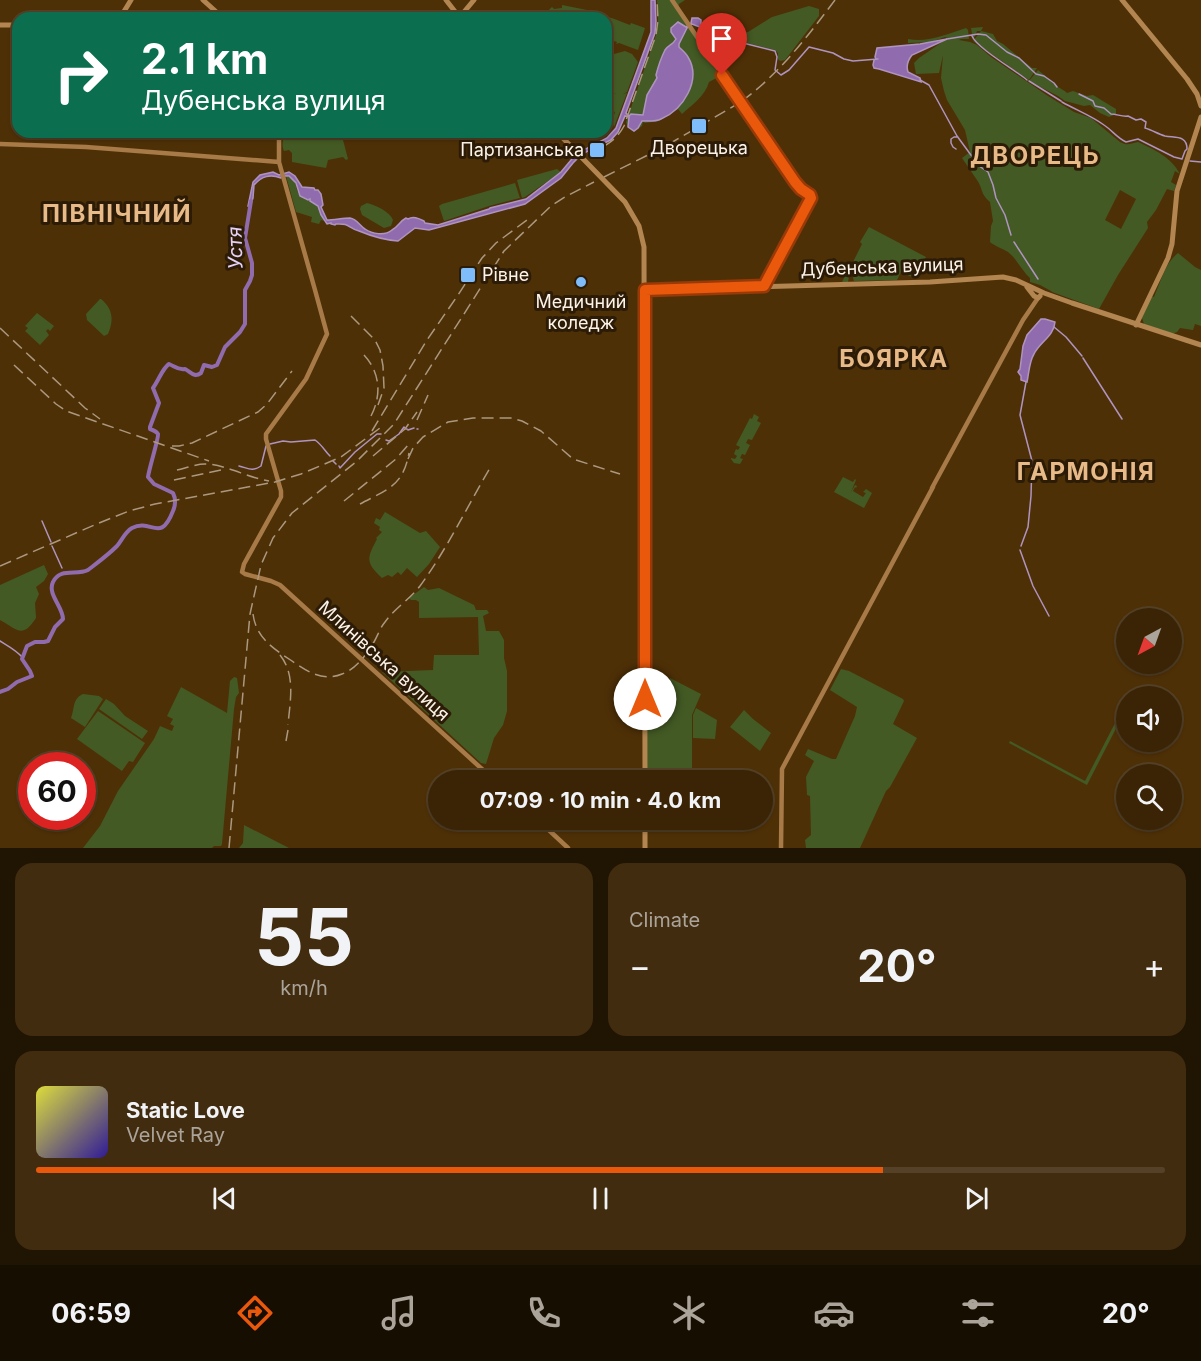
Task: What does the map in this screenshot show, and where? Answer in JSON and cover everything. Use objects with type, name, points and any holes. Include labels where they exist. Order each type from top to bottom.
[{"type":"main road","points":[[203,0],[216,12]]},
{"type":"main road","points":[[446,0],[455,12]]},
{"type":"main road","points":[[465,12],[474,0]]},
{"type":"main road","points":[[672,0],[798,187],[810,195],[810,200],[764,286]]},
{"type":"main road","points":[[1122,0],[1187,79],[1197,94],[1201,106]]},
{"type":"main road","points":[[1201,117],[1177,191],[1171,249],[1139,323],[1149,329],[1201,345]]},
{"type":"main road","points":[[0,144],[44,144],[279,162],[279,138]]},
{"type":"main road","points":[[563,138],[629,207],[641,232],[644,249],[645,770]]},
{"type":"main road","name":"Млинівська вулиця","points":[[279,162],[327,334],[306,379],[266,434],[282,494],[242,572],[280,585],[483,770]]},
{"type":"main road","name":"Дубенська вулиця","points":[[645,290],[930,282],[1003,277],[1012,279],[1037,294],[1072,303],[1127,322],[1139,323]]},
{"type":"main road","points":[[781,848],[782,769],[1037,294]]},
{"type":"main road","points":[[852,638],[854,641],[856,639],[857,631],[933,487]]},
{"type":"main road","points":[[549,830],[568,848]]},
{"type":"main road","points":[[645,830],[645,848]]},
{"type":"green space","points":[[657,0],[685,0],[679,4],[678,9],[722,75],[709,82],[702,96],[682,114],[678,109],[659,121],[643,122],[642,126],[634,132],[628,128],[626,122],[656,35]]},
{"type":"green space","points":[[562,5],[592,11],[547,12],[552,7],[562,8]]},
{"type":"green space","points":[[809,6],[819,9],[819,16],[785,60],[778,59],[778,53],[775,50],[743,42],[721,31],[725,28],[735,33],[748,32],[772,17]]},
{"type":"green space","points":[[612,18],[645,28],[638,50],[616,44],[617,42],[614,41],[612,48]]},
{"type":"green space","points":[[983,27],[981,31],[977,31],[973,40],[971,28]]},
{"type":"green space","points":[[966,28],[969,39],[959,40],[977,45],[1048,96],[1074,112],[1091,118],[1120,142],[1127,144],[1138,142],[1156,151],[1172,163],[1180,174],[1175,171],[1171,182],[1176,185],[1174,191],[1167,189],[1147,222],[1148,228],[1099,309],[1030,282],[1030,278],[1011,255],[990,242],[993,221],[990,202],[962,158],[970,152],[965,130],[944,91],[941,78],[943,55],[939,73],[916,74],[914,63],[948,38],[931,42],[908,43],[908,39],[930,39]],"holes":[[[1120,190],[1136,199],[1121,229],[1105,220]]]},
{"type":"green space","points":[[981,31],[993,34],[997,41],[1032,68],[1037,68],[1029,80],[973,41]]},
{"type":"green space","points":[[625,51],[632,54],[638,62],[627,92],[623,94],[627,93],[614,127],[612,121],[615,112],[612,111],[612,93],[620,95],[612,92],[614,54]]},
{"type":"green space","points":[[1038,70],[1067,93],[1073,91],[1087,96],[1093,95],[1116,109],[1116,114],[1109,117],[1090,105],[1084,106],[1065,101],[1029,81]]},
{"type":"green space","points":[[344,138],[348,159],[343,157],[328,160],[326,168],[292,162],[292,153],[289,150],[284,151],[284,139]]},
{"type":"green space","points":[[557,169],[561,172],[522,198],[517,180]]},
{"type":"green space","points":[[286,176],[295,181],[299,194],[307,200],[310,199],[310,202],[319,207],[324,221],[321,220],[319,224],[311,222],[312,217],[296,212]]},
{"type":"green space","points":[[515,183],[520,198],[444,221],[439,206],[442,204]]},
{"type":"green space","points":[[367,203],[389,214],[393,220],[391,226],[384,228],[362,215],[361,206]]},
{"type":"green space","points":[[869,227],[926,257],[914,278],[901,272],[897,280],[854,281],[852,274],[848,282],[842,282],[849,268],[853,267],[851,266],[862,244],[860,242]]},
{"type":"green space","points":[[1178,253],[1201,270],[1201,326],[1195,324],[1193,330],[1180,328],[1172,334],[1144,324],[1142,318],[1167,267]]},
{"type":"green space","points":[[100,299],[108,307],[112,319],[108,334],[104,336],[87,320],[86,314]]},
{"type":"green space","points":[[37,313],[54,326],[50,331],[48,329],[46,331],[49,335],[40,345],[25,331],[28,328],[25,326]]},
{"type":"green space","points":[[754,414],[759,417],[757,421],[761,423],[752,440],[748,439],[746,443],[750,445],[745,455],[742,454],[740,458],[743,459],[740,464],[734,463],[731,458],[735,459],[736,449],[740,447],[736,445]]},
{"type":"green space","points":[[843,477],[853,482],[856,480],[851,492],[855,485],[857,486],[853,491],[863,497],[866,489],[872,493],[864,508],[834,492]]},
{"type":"green space","points":[[385,512],[420,533],[426,531],[440,547],[417,577],[407,568],[401,575],[398,572],[392,577],[388,575],[382,578],[370,564],[371,551],[376,538],[382,532],[379,530],[380,527],[374,523],[376,518],[380,520]]},
{"type":"green space","points":[[44,565],[48,574],[44,581],[36,587],[39,594],[35,603],[36,618],[31,625],[20,631],[0,620],[0,585]]},
{"type":"green space","points":[[424,587],[428,590],[439,588],[474,605],[476,610],[487,610],[489,613],[483,616],[486,631],[499,631],[504,640],[507,711],[503,725],[494,738],[486,764],[481,763],[382,672],[433,670],[434,655],[479,655],[478,617],[419,618],[419,602],[409,598]]},
{"type":"green space","points":[[841,669],[903,699],[893,724],[917,738],[886,791],[860,848],[806,848],[805,840],[811,835],[810,796],[807,795],[806,777],[814,761],[805,755],[808,749],[836,759],[857,707],[830,690]]},
{"type":"green space","points":[[234,677],[237,678],[239,693],[234,709],[221,846],[212,848],[83,848],[100,826],[118,791],[154,739],[160,726],[172,731],[174,726],[170,724],[173,719],[167,716],[181,687],[227,713],[230,681]]},
{"type":"green space","points":[[670,678],[701,694],[692,715],[692,769],[647,769],[647,688],[670,690]]},
{"type":"green space","points":[[83,694],[99,696],[103,699],[85,727],[71,718],[75,701]]},
{"type":"green space","points":[[106,699],[125,716],[148,731],[142,739],[99,709]]},
{"type":"green space","points":[[696,708],[717,720],[715,739],[693,738],[693,715]]},
{"type":"green space","points":[[744,710],[771,733],[760,751],[730,727]]},
{"type":"green space","points":[[98,711],[145,743],[133,762],[129,761],[122,771],[77,739]]},
{"type":"green space","points":[[1116,721],[1116,728],[1087,785],[1009,743],[1010,741],[1085,781]]},
{"type":"green space","points":[[244,825],[289,848],[239,848],[243,843]]},
{"type":"shaded area","points":[[651,0],[655,0],[655,33],[626,113],[629,116],[631,114],[643,115],[647,95],[657,78],[662,56],[666,48],[676,39],[671,28],[678,22],[686,27],[691,23],[692,18],[698,18],[705,29],[692,24],[687,28],[679,44],[692,66],[693,75],[683,101],[669,115],[656,121],[642,121],[634,131],[628,127],[629,117],[625,116],[618,132],[611,140],[582,154],[561,178],[525,204],[429,230],[415,228],[398,241],[373,236],[344,224],[327,224],[318,206],[310,199],[300,196],[296,183],[289,176],[281,178],[270,176],[260,180],[254,185],[253,198],[248,206],[253,182],[260,175],[273,172],[279,175],[289,172],[295,176],[302,187],[318,190],[323,205],[321,207],[327,220],[352,219],[368,231],[378,234],[389,232],[406,218],[416,218],[425,223],[438,225],[526,199],[561,172],[576,154],[607,138],[612,138],[612,132],[616,128],[651,32]]},
{"type":"shaded area","points":[[947,39],[912,55],[908,61],[908,72],[920,78],[921,82],[874,68],[877,48]]},
{"type":"shaded area","points":[[1041,319],[1055,322],[1054,327],[1032,357],[1027,382],[1021,380],[1018,372],[1023,346],[1027,335]]},
{"type":"waterway","points":[[705,29],[743,43],[775,51],[777,57],[775,70],[781,75],[789,70],[809,47],[853,61],[878,59]]},
{"type":"waterway","points":[[947,39],[978,34],[986,35],[1007,52],[1019,58],[1036,74],[1044,76],[1057,87]]},
{"type":"waterway","points":[[972,36],[988,53],[1027,80]]},
{"type":"waterway","points":[[920,80],[929,85],[957,136],[979,166],[988,172],[1011,235]]},
{"type":"waterway","points":[[1029,81],[1061,101]]},
{"type":"waterway","points":[[1079,94],[1111,114],[1128,116],[1136,120],[1141,119],[1146,122],[1145,128],[1165,136],[1183,139],[1187,149],[1182,159]]},
{"type":"waterway","points":[[1062,102],[1099,121],[1126,142],[1138,139],[1182,159]]},
{"type":"waterway","points":[[956,149],[951,139],[958,137]]},
{"type":"waterway","points":[[1190,161],[1201,162]]},
{"type":"waterway","name":"Устя","points":[[0,692],[32,676],[22,659],[27,646],[35,642],[48,641],[55,627],[63,619],[52,591],[56,577],[64,573],[88,570],[114,549],[132,528],[139,526],[160,528],[168,521],[175,504],[173,493],[154,484],[148,477],[158,436],[150,429],[159,403],[153,388],[169,364],[196,375],[201,373],[204,365],[212,367],[217,365],[225,347],[245,324],[245,290],[252,275],[252,263],[245,238],[251,201]]},
{"type":"waterway","points":[[1014,242],[1038,279]]},
{"type":"waterway","points":[[1054,327],[1082,356]]},
{"type":"waterway","points":[[1083,358],[1122,419]]},
{"type":"waterway","points":[[1021,546],[1028,527],[1031,496],[1032,461],[1020,415],[1026,382]]},
{"type":"waterway","points":[[386,440],[389,441],[405,428]]},
{"type":"waterway","points":[[408,430],[414,428]]},
{"type":"waterway","points":[[339,466],[340,468],[377,434],[381,434]]},
{"type":"waterway","points":[[270,444],[283,441],[315,440],[330,456]]},
{"type":"waterway","points":[[239,466],[252,469],[261,466],[266,446]]},
{"type":"waterway","points":[[333,461],[336,464]]},
{"type":"waterway","points":[[42,521],[51,542]]},
{"type":"waterway","points":[[52,546],[62,568]]},
{"type":"waterway","points":[[1020,550],[1033,586],[1049,616]]},
{"type":"waterway","points":[[0,641],[22,657]]},
{"type":"railway","points":[[588,154],[609,143],[624,126],[656,35],[657,0]]},
{"type":"railway","points":[[742,101],[781,66],[835,0]]},
{"type":"railway","points":[[604,177],[664,147],[739,103]]},
{"type":"railway","points":[[229,848],[250,614],[261,565],[273,538],[292,513],[356,462],[394,424],[504,251],[551,206],[594,182]]},
{"type":"railway","points":[[372,431],[427,340],[482,258],[496,243],[527,220]]},
{"type":"railway","points":[[351,316],[375,340],[380,350],[384,388],[378,405]]},
{"type":"railway","points":[[0,328],[85,408],[100,419]]},
{"type":"railway","points":[[364,355],[373,369],[378,384],[377,400],[371,416]]},
{"type":"railway","points":[[14,365],[66,411],[209,461]]},
{"type":"railway","points":[[172,446],[192,443],[258,412],[267,404],[292,371]]},
{"type":"railway","points":[[417,420],[428,395]]},
{"type":"railway","points":[[373,456],[405,429],[417,412]]},
{"type":"railway","points":[[408,459],[413,448],[423,437],[448,422],[473,418],[511,418],[541,431],[573,459],[620,474]]},
{"type":"railway","points":[[0,566],[129,511],[155,504],[275,482],[301,474],[341,457],[384,425]]},
{"type":"railway","points":[[344,501],[396,459],[409,444]]},
{"type":"railway","points":[[360,504],[386,490],[398,480],[403,473],[409,453]]},
{"type":"railway","points":[[177,470],[205,464],[269,481]]},
{"type":"railway","points":[[253,614],[258,630],[267,642],[304,669],[316,675],[328,677],[347,672],[364,656],[389,617],[412,595],[430,572],[490,468]]},
{"type":"railway","points":[[174,480],[221,470]]},
{"type":"railway","points":[[280,655],[290,680],[288,725]]},
{"type":"railway","points":[[286,741],[288,730]]},
{"type":"place","name":"Дворецька","points":[[699,126]]},
{"type":"place","name":"Партизанська","points":[[597,150]]},
{"type":"place","name":"Рівне","points":[[468,275]]},
{"type":"place","name":"Медичний коледж","points":[[581,282]]},
{"type":"district","name":"ДВОРЕЦЬ","points":[[1035,156]]},
{"type":"district","name":"ПІВНІЧНИЙ","points":[[117,214]]},
{"type":"district","name":"БОЯРКА","points":[[894,359]]},
{"type":"district","name":"ГАРМОНІЯ","points":[[1086,472]]},
{"type":"route","points":[[645,699],[645,290],[764,286],[811,198],[795,182],[722,75]]}]
